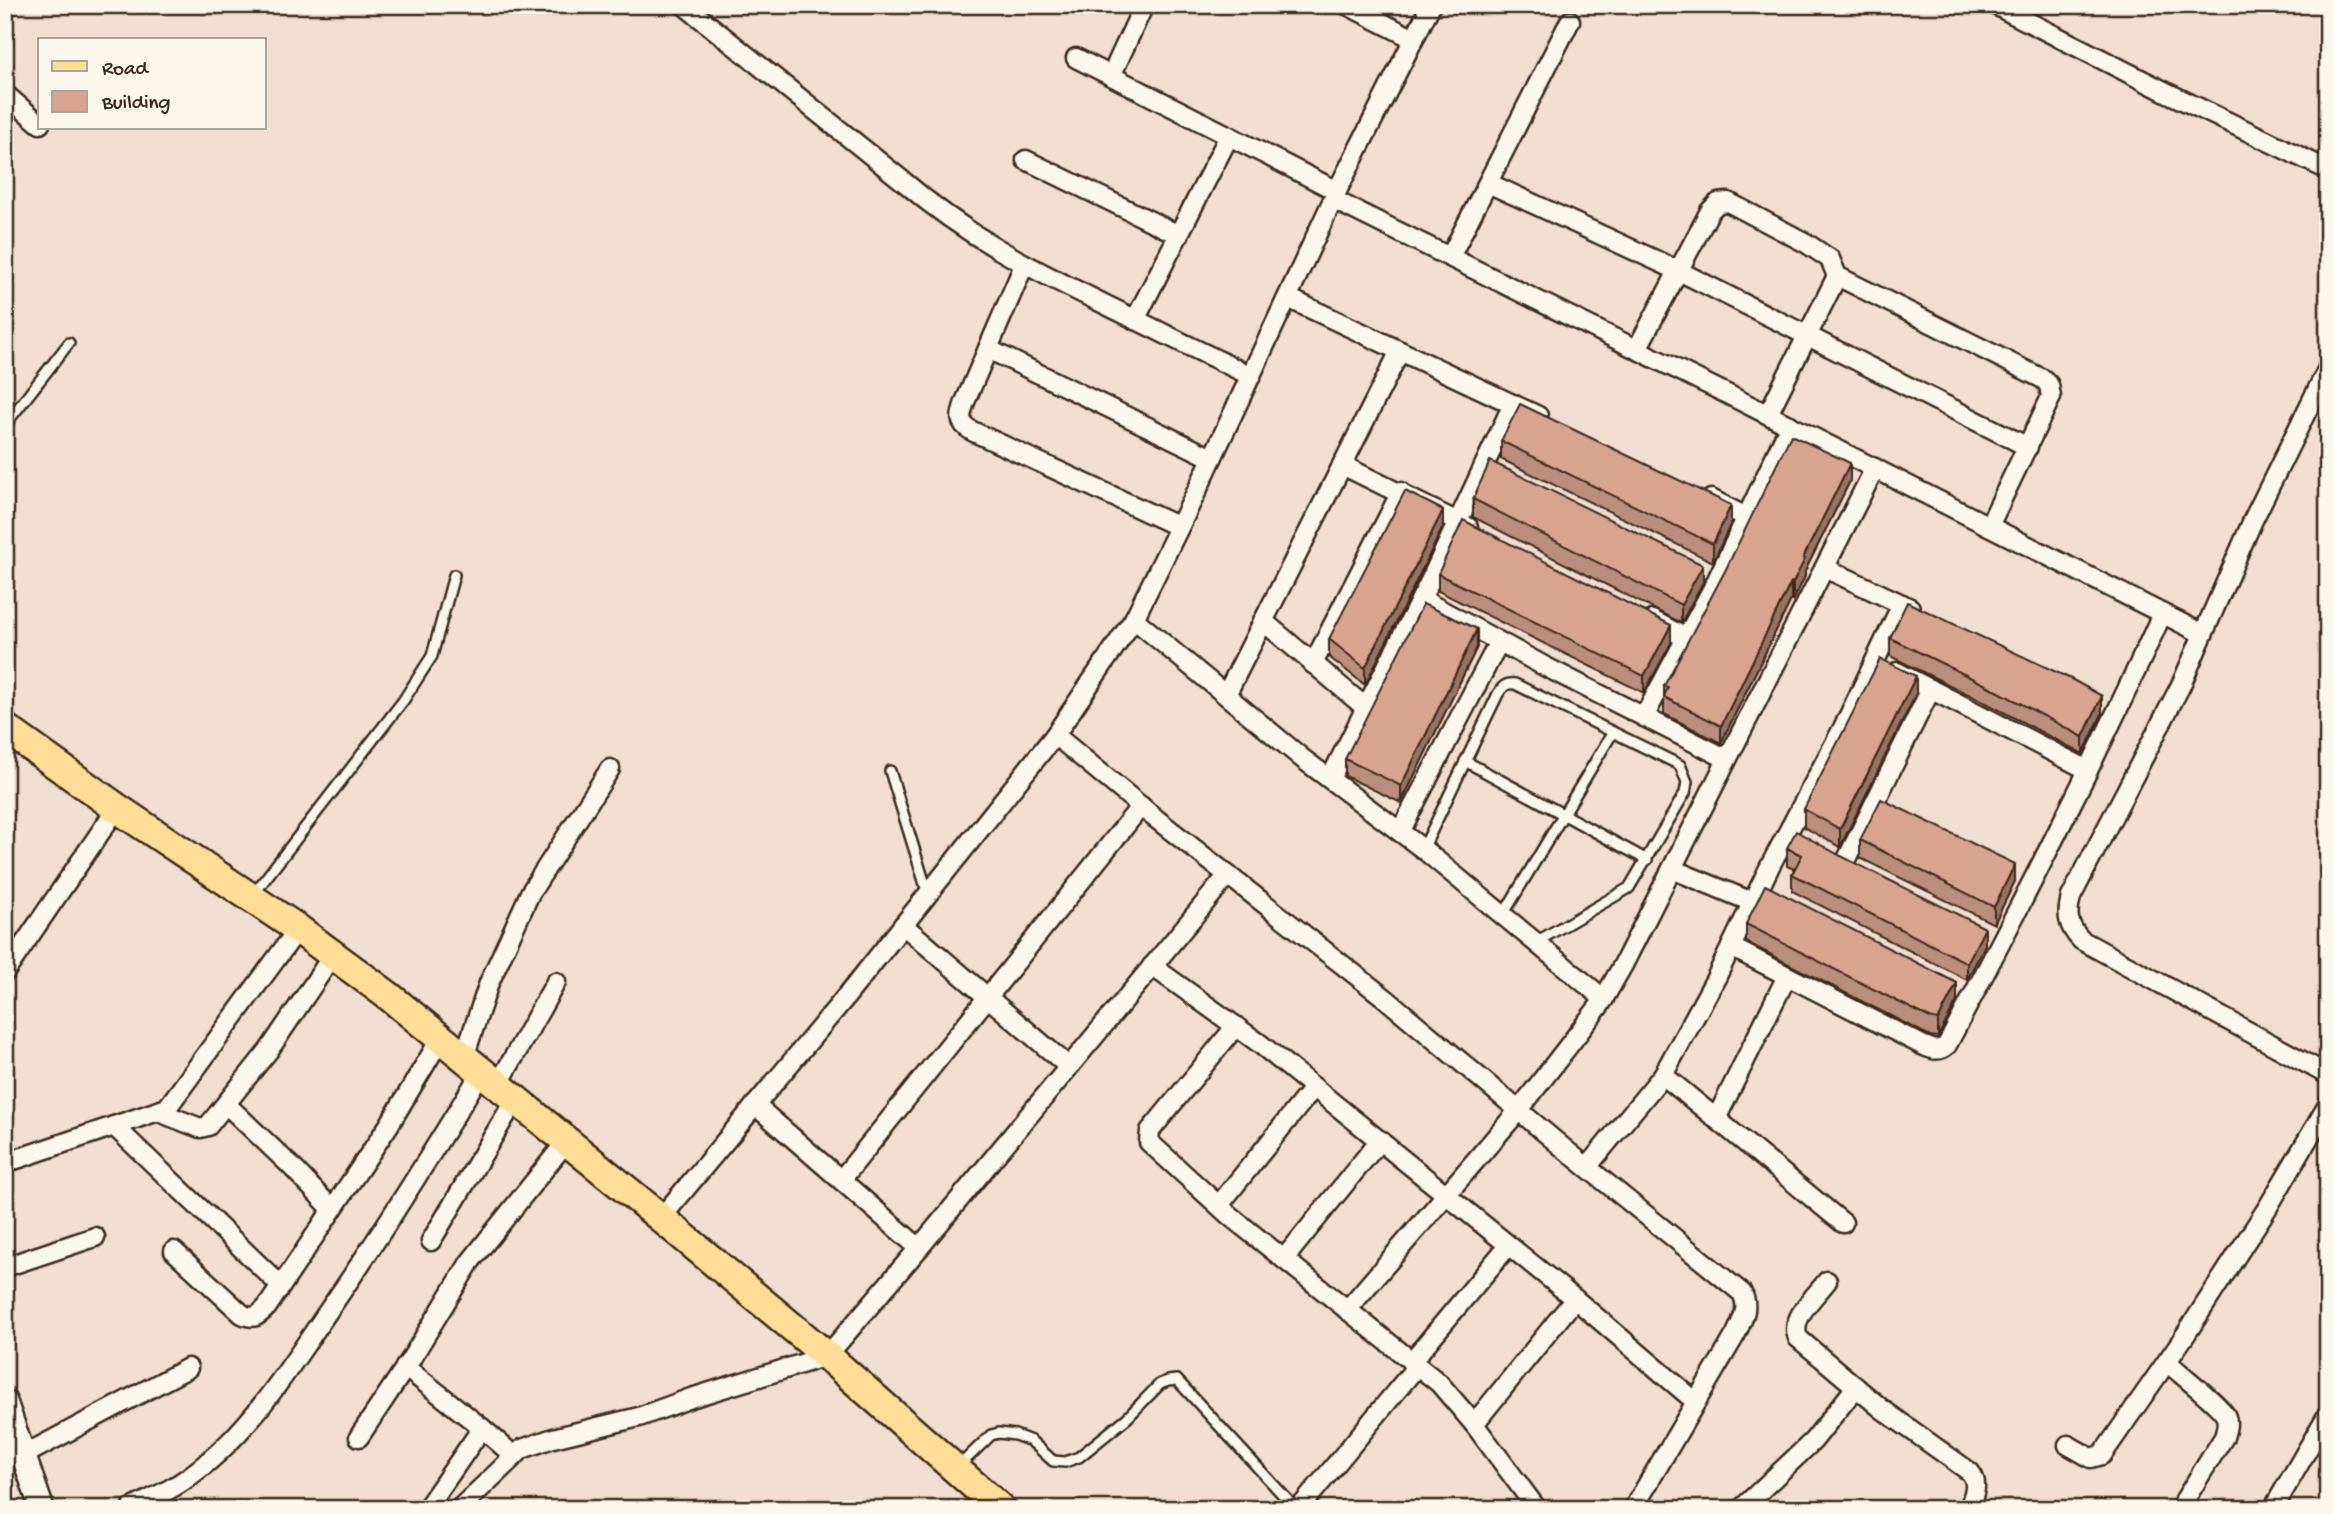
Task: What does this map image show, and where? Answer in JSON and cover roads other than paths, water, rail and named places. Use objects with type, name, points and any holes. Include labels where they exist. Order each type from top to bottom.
[{"type":"main road","points":[[5,728],[298,929],[441,1038],[827,1356],[957,1469],[993,1506]]},
{"type":"street","points":[[684,5],[904,181],[937,211],[1024,265],[1251,376]]},
{"type":"street","points":[[1111,76],[1144,5]]},
{"type":"street","points":[[1347,5],[1414,39]]},
{"type":"street","points":[[661,1217],[903,925],[1055,735],[1134,619],[1336,196],[1431,5]]},
{"type":"street","points":[[1995,5],[2328,170]]},
{"type":"street","points":[[1450,257],[1570,21]]},
{"type":"street","points":[[1076,58],[1229,136],[1450,257],[2203,634]]},
{"type":"street","points":[[5,94],[38,122]]},
{"type":"street","points":[[1135,320],[1229,136]]},
{"type":"street","points":[[1026,160],[1179,235]]},
{"type":"street","points":[[1488,183],[1679,271],[2028,447]]},
{"type":"street","points":[[1637,349],[1710,211],[1718,203],[1728,202],[1830,258],[1837,276],[2043,379],[2049,386],[2051,397],[1989,526]]},
{"type":"street","points":[[1024,265],[960,415],[962,423],[966,428],[1180,527]]},
{"type":"street","points":[[1768,414],[1837,276]]},
{"type":"street","points":[[1288,298],[1559,426]]},
{"type":"street","points":[[988,349],[1212,458]]},
{"type":"street","points":[[1226,695],[1401,351]]},
{"type":"street","points":[[2326,377],[2253,520],[2181,685],[2071,897],[2067,910],[2073,932],[2081,940],[2328,1075]]},
{"type":"street","points":[[1330,779],[1458,523],[1492,467],[1513,404]]},
{"type":"street","points":[[1644,717],[1686,638],[1712,574],[1746,517],[1790,425]]},
{"type":"street","points":[[1342,465],[1483,535]]},
{"type":"street","points":[[1347,1310],[1519,1110],[1604,999],[1875,468]]},
{"type":"street","points":[[1313,664],[1401,492]]},
{"type":"street","points":[[1699,493],[1746,517]]},
{"type":"street","points":[[1825,568],[1924,615]]},
{"type":"street","points":[[1421,599],[1727,759]]},
{"type":"street","points":[[1587,1167],[1663,1074],[1793,834],[1902,604]]},
{"type":"street","points":[[1640,614],[1686,638]]},
{"type":"street","points":[[1731,947],[1935,1050],[1941,1050],[1947,1045],[1967,993],[2088,770],[2162,614]]},
{"type":"street","points":[[1134,619],[1330,779],[1423,849],[1604,999]]},
{"type":"street","points":[[1263,621],[1366,708]]},
{"type":"street","points":[[1400,832],[1499,642]]},
{"type":"street","points":[[1875,661],[2088,770]]},
{"type":"street","points":[[1864,873],[1839,860],[1931,689]]},
{"type":"street","points":[[2097,698],[2118,710]]},
{"type":"street","points":[[1055,735],[1385,998],[1742,1293],[1747,1302],[1736,1334],[1633,1509]]},
{"type":"street","points":[[431,1241],[490,1078],[489,983],[530,892],[610,769]]},
{"type":"street","points":[[841,1180],[1141,806]]},
{"type":"street","points":[[5,972],[117,807]]},
{"type":"street","points":[[1672,869],[1761,894]]},
{"type":"street","points":[[458,1509],[522,1449],[554,1438],[639,1418],[691,1398],[827,1356],[1228,875]]},
{"type":"street","points":[[903,925],[1068,1066]]},
{"type":"street","points":[[5,1163],[159,1112],[172,1103],[298,929]]},
{"type":"street","points":[[159,1112],[200,1128],[208,1126],[269,1050],[333,955]]},
{"type":"street","points":[[1152,966],[1236,1026],[1314,1087],[1575,1299],[1696,1402]]},
{"type":"street","points":[[1716,1119],[1787,976]]},
{"type":"street","points":[[131,1509],[182,1482],[253,1418],[280,1384],[556,982]]},
{"type":"street","points":[[1236,1026],[1150,1131],[1148,1137],[1153,1147],[1284,1259],[1439,1383],[1474,1424],[1537,1509]]},
{"type":"street","points":[[174,1251],[242,1314],[250,1318],[258,1316],[267,1307],[389,1125],[441,1038]]},
{"type":"street","points":[[1663,1074],[1843,1223]]},
{"type":"street","points":[[1219,1205],[1314,1087]]},
{"type":"street","points":[[226,1104],[332,1209]]},
{"type":"street","points":[[755,1105],[919,1248]]},
{"type":"street","points":[[2068,1445],[2091,1458],[2102,1455],[2167,1362],[2268,1207],[2328,1105]]},
{"type":"street","points":[[114,1126],[281,1286]]},
{"type":"street","points":[[1284,1259],[1380,1140]]},
{"type":"street","points":[[359,1437],[470,1262],[566,1142]]},
{"type":"street","points":[[5,1267],[95,1237]]},
{"type":"street","points":[[1297,1509],[1508,1246]]},
{"type":"street","points":[[1827,1281],[1796,1321],[1798,1338],[1882,1409],[1970,1472],[1976,1485],[1969,1509]]},
{"type":"street","points":[[1474,1424],[1575,1299]]},
{"type":"street","points":[[2167,1362],[2218,1407],[2225,1415],[2227,1425],[2224,1437],[2179,1509]]},
{"type":"street","points":[[405,1367],[513,1455]]},
{"type":"street","points":[[24,1455],[188,1368]]},
{"type":"street","points":[[1741,1509],[1813,1441],[1856,1387]]},
{"type":"street","points":[[5,1402],[10,1434],[24,1455],[42,1509]]},
{"type":"street","points":[[2273,1509],[2328,1414]]},
{"type":"street","points":[[426,1509],[482,1428]]},
{"type":"lane","points":[[5,425],[69,343]]},
{"type":"lane","points":[[251,897],[426,668],[437,639],[454,575]]},
{"type":"lane","points":[[1423,849],[1498,694],[1502,687],[1509,684],[1515,684],[1680,765],[1687,782],[1685,793],[1629,888],[1536,942]]},
{"type":"lane","points":[[1503,915],[1613,732]]},
{"type":"lane","points":[[1465,761],[1647,860]]},
{"type":"lane","points":[[890,771],[928,894]]},
{"type":"lane","points":[[957,1469],[991,1435],[999,1433],[1031,1441],[1053,1461],[1059,1463],[1079,1457],[1127,1418],[1160,1384],[1177,1380],[1297,1509]]}]
